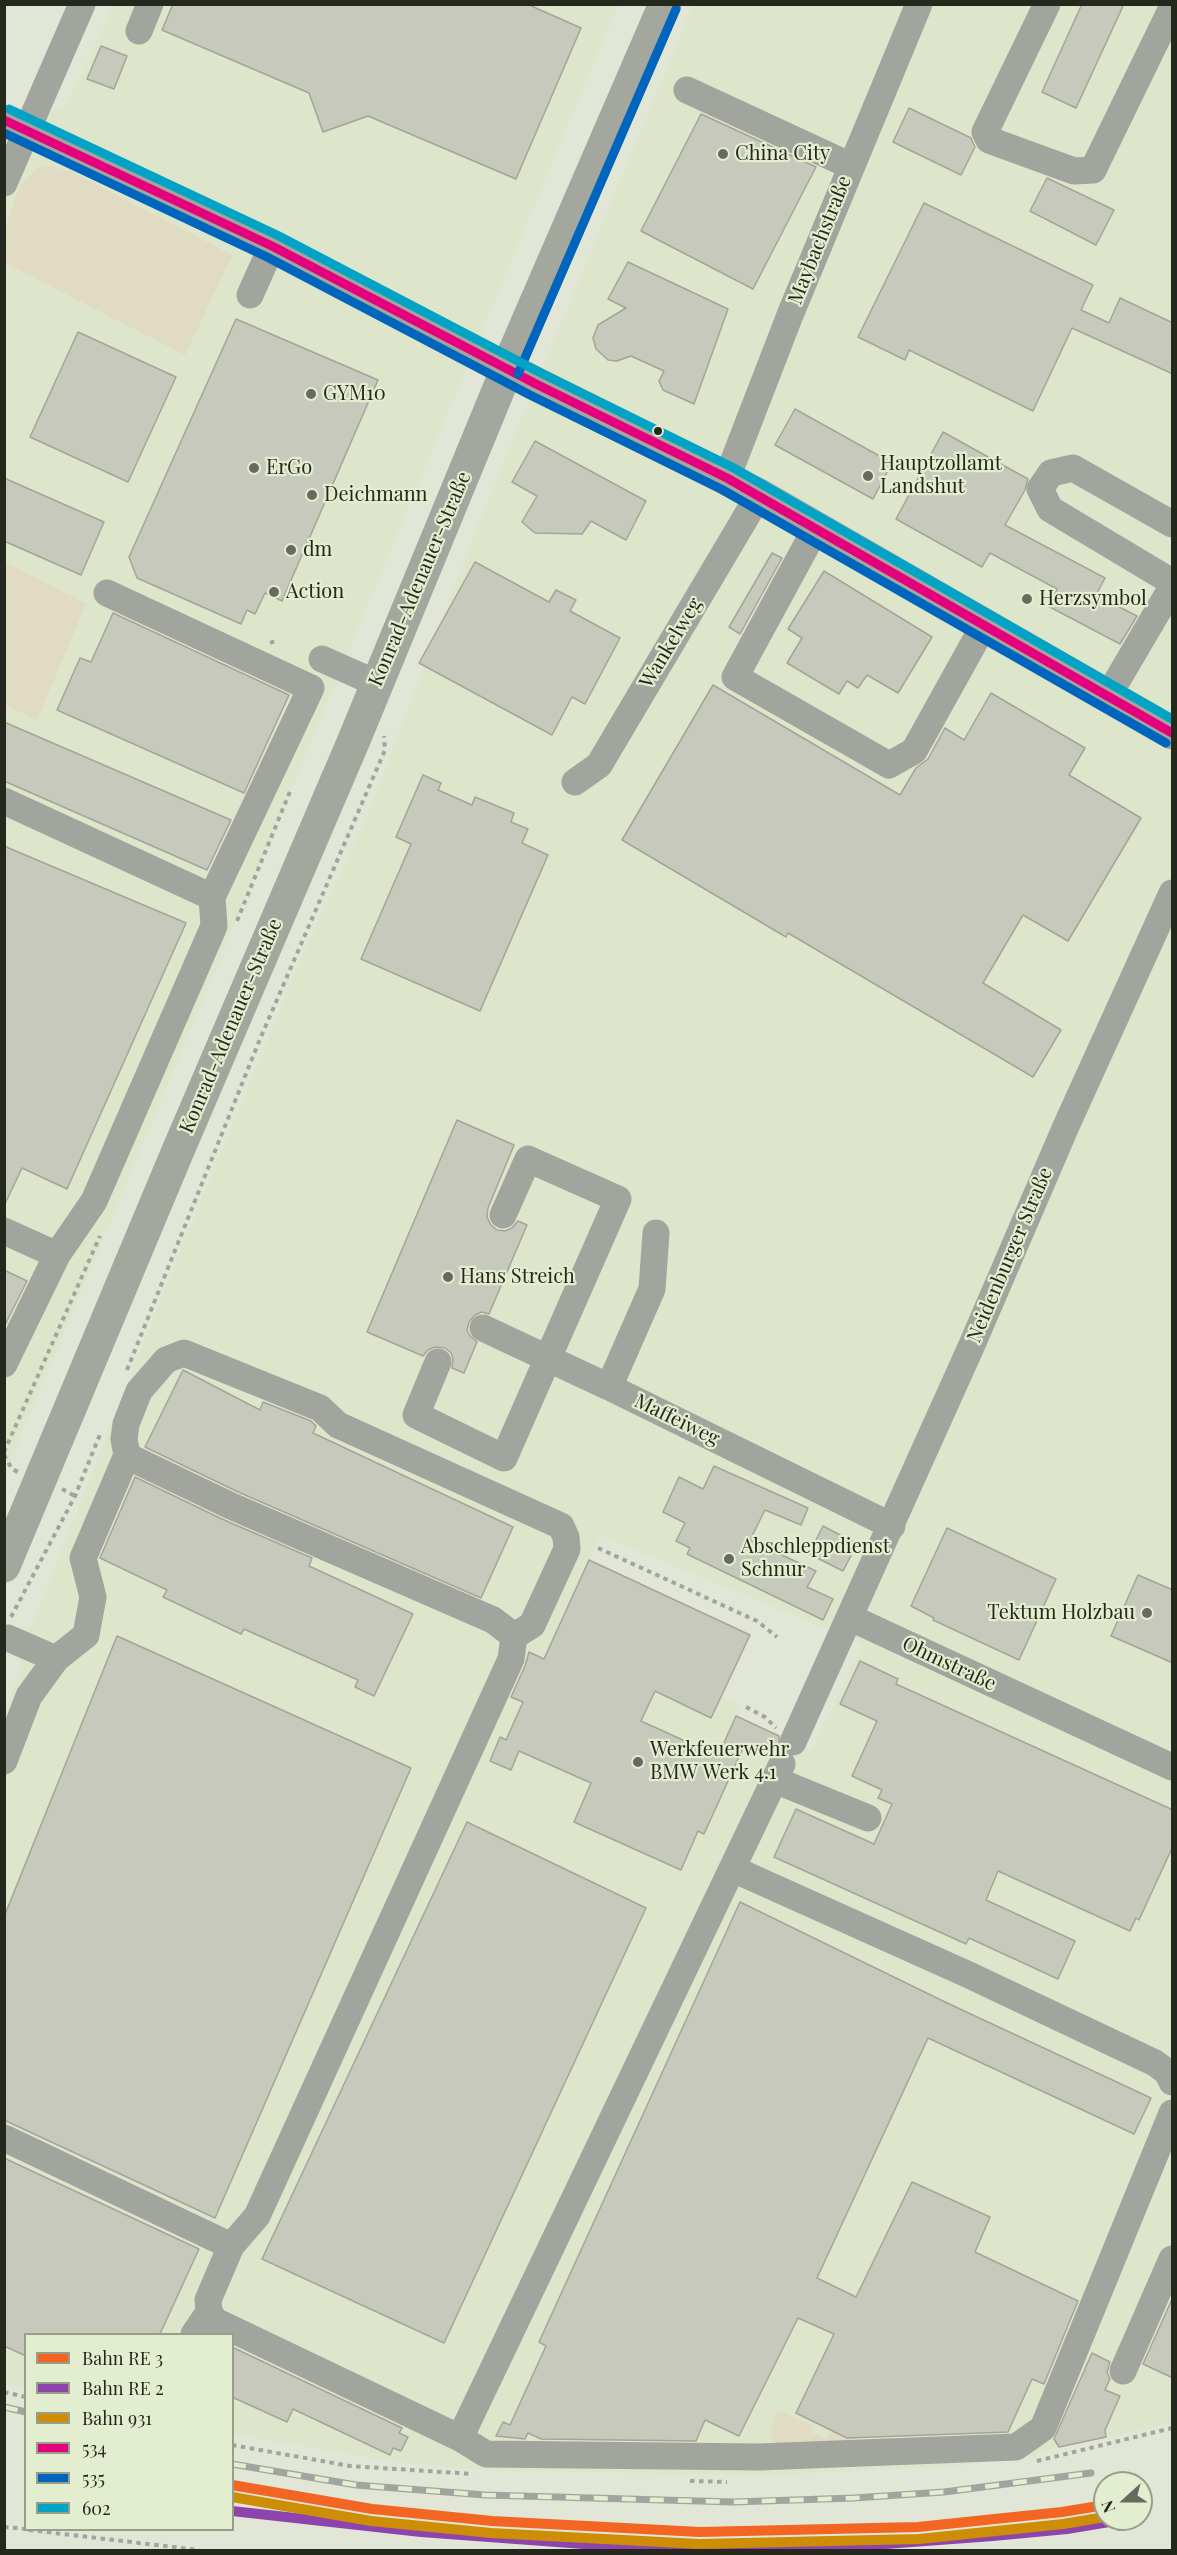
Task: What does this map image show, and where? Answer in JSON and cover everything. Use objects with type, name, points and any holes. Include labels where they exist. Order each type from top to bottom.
[{"type":"main road","name":"Konrad-Adenauer-Straße","points":[[4,1566],[507,369],[665,4]]},
{"type":"main road","points":[[507,369],[759,495],[1173,733]]},
{"type":"street","points":[[4,183],[16,125],[82,4]]},
{"type":"street","points":[[139,32],[150,4]]},
{"type":"street","name":"Maybachstraße","points":[[727,478],[790,315],[919,4]]},
{"type":"street","points":[[1047,4],[986,132],[989,140],[1074,171],[1093,170],[1173,8]]},
{"type":"street","points":[[687,90],[851,166]]},
{"type":"street","points":[[16,125],[272,246],[507,369]]},
{"type":"street","points":[[250,295],[272,246]]},
{"type":"street","points":[[1173,524],[1074,468],[1051,473],[1040,489],[1050,510],[1173,582]]},
{"type":"street","name":"Wankelweg","points":[[575,782],[599,765],[759,495]]},
{"type":"street","points":[[816,528],[735,677],[888,765],[914,751],[984,625]]},
{"type":"street","points":[[1108,696],[1173,587]]},
{"type":"street","points":[[4,1364],[57,1255],[94,1201],[214,926],[212,897],[311,688],[107,592]]},
{"type":"street","points":[[322,659],[376,683]]},
{"type":"street","points":[[4,801],[212,897]]},
{"type":"street","name":"Neidenburger Straße","points":[[850,1618],[1067,1124],[1173,894]]},
{"type":"street","points":[[438,1362],[416,1415],[504,1458],[618,1199],[528,1160],[503,1215]]},
{"type":"street","points":[[4,1231],[57,1255]]},
{"type":"street","points":[[609,1387],[652,1289],[656,1233]]},
{"type":"street","name":"Maffeiweg","points":[[483,1328],[892,1526]]},
{"type":"street","points":[[4,1761],[28,1696],[56,1659],[86,1635],[93,1597],[83,1558],[127,1456],[124,1439],[126,1424],[139,1391],[166,1360],[184,1353],[320,1408],[338,1425],[561,1527],[566,1537],[567,1549],[532,1625],[514,1636]]},
{"type":"street","points":[[127,1456],[229,1505],[493,1620],[514,1636]]},
{"type":"street","points":[[459,2438],[733,1869],[782,1754],[850,1618]]},
{"type":"street","name":"Ohmstraße","points":[[850,1618],[1173,1767]]},
{"type":"street","points":[[8,1631],[56,1659]]},
{"type":"street","points":[[514,1636],[511,1659],[257,2216],[231,2246],[208,2300],[209,2312],[214,2321],[459,2438],[486,2454],[759,2457],[1016,2447],[1043,2428],[1173,2113]]},
{"type":"street","points":[[782,1754],[867,1818]]},
{"type":"street","points":[[733,1869],[1155,2062],[1171,2074]]},
{"type":"street","points":[[4,2138],[231,2246]]},
{"type":"street","points":[[1123,2371],[1173,2259]]},
{"type":"street","points":[[195,2333],[209,2312]]},
{"type":"path","points":[[125,1373],[260,1039],[386,750],[382,728]]},
{"type":"path","points":[[8,1631],[75,1496],[104,1424]]},
{"type":"path","points":[[4,1455],[12,1469]]},
{"type":"path","points":[[59,1487],[75,1496]]},
{"type":"path","points":[[598,1548],[757,1621],[777,1637]]},
{"type":"path","points":[[746,1707],[765,1717],[782,1754]]},
{"type":"path","points":[[4,2392],[24,2397]]},
{"type":"path","points":[[4,2526],[24,2529]]},
{"type":"path","points":[[43,2531],[199,2550]]},
{"type":"shaded area","points":[[114,5],[618,5],[5,1474],[4,127],[65,107]]},
{"type":"shaded area","points":[[693,5],[1172,5],[1172,2423],[1059,2447],[1031,2456],[946,2467],[756,2475],[487,2470],[400,2462],[234,2434],[234,2333],[24,2333],[24,2389],[5,2383],[4,1715],[21,1668],[17,1635],[32,1626],[154,1316],[296,971],[369,812],[478,525]],"holes":[[[600,1535],[863,1644],[811,1751],[737,1716],[741,1707],[721,1697],[589,1560]]]},
{"type":"shaded area","points":[[50,166],[72,172],[232,255],[185,355],[5,263],[5,227],[20,186],[38,168]]},
{"type":"shaded area","points":[[5,562],[86,604],[37,720],[5,705]]},
{"type":"shaded area","points":[[777,2410],[813,2426],[810,2432],[826,2439],[832,2430],[858,2443],[774,2444],[771,2432]]},
{"type":"building","points":[[173,4],[527,4],[581,28],[516,179],[368,116],[323,132],[309,93],[162,30]]},
{"type":"building","points":[[1082,4],[1124,4],[1076,108],[1042,92]]},
{"type":"building","points":[[101,46],[127,56],[114,89],[87,79]]},
{"type":"building","points":[[909,108],[971,138],[975,147],[961,175],[893,142]]},
{"type":"building","points":[[701,114],[816,167],[753,289],[641,231]]},
{"type":"building","points":[[1047,178],[1114,210],[1096,245],[1030,211]]},
{"type":"building","points":[[924,203],[1093,285],[1081,310],[1109,323],[1120,298],[1173,323],[1173,374],[1072,328],[1033,411],[909,350],[905,360],[858,337]]},
{"type":"building","points":[[628,262],[728,309],[694,404],[663,390],[659,381],[664,371],[631,356],[617,361],[608,360],[596,349],[593,338],[598,325],[626,308],[608,299]]},
{"type":"building","name":"ErGo","points":[[236,319],[378,380],[282,601],[265,593],[255,614],[247,610],[241,624],[137,578],[129,557]]},
{"type":"building","points":[[78,332],[176,377],[128,482],[30,437]]},
{"type":"building","points":[[795,409],[892,463],[873,499],[775,445]]},
{"type":"building","points":[[943,432],[1028,479],[1025,490],[1005,525],[1105,578],[1096,595],[1137,616],[1120,644],[1048,606],[1057,589],[990,553],[982,567],[896,519]]},
{"type":"building","points":[[535,441],[646,501],[626,540],[591,521],[582,534],[535,533],[522,522],[537,496],[512,482]]},
{"type":"building","points":[[4,478],[104,522],[81,575],[4,541]]},
{"type":"building","points":[[772,553],[782,558],[740,634],[729,627]]},
{"type":"building","points":[[475,562],[549,602],[556,590],[576,600],[570,611],[620,638],[585,704],[572,697],[552,735],[419,663]]},
{"type":"building","points":[[824,571],[932,637],[898,693],[867,675],[858,688],[847,681],[839,694],[787,663],[802,638],[788,629]]},
{"type":"building","points":[[113,613],[289,695],[244,793],[57,710],[80,658],[91,662]]},
{"type":"building","points":[[713,685],[900,795],[916,768],[928,759],[945,728],[964,740],[991,693],[1085,748],[1069,775],[1141,818],[1068,941],[1023,915],[983,983],[1061,1030],[1033,1077],[788,933],[786,937],[622,840]]},
{"type":"building","points":[[4,722],[231,820],[207,870],[4,781]]},
{"type":"building","points":[[423,775],[441,783],[438,790],[472,805],[475,797],[514,813],[511,822],[528,829],[522,843],[548,855],[480,1011],[361,959],[411,844],[396,837]]},
{"type":"building","points":[[4,846],[186,923],[67,1189],[22,1168],[4,1206]]},
{"type":"building","name":"Hans Streich","points":[[457,1120],[514,1145],[488,1208],[487,1217],[497,1230],[505,1231],[512,1228],[518,1221],[527,1225],[489,1314],[482,1312],[475,1315],[469,1322],[467,1330],[477,1342],[464,1373],[452,1368],[451,1353],[445,1348],[435,1347],[423,1356],[367,1332]]},
{"type":"building","points":[[4,1270],[27,1281],[4,1327]]},
{"type":"building","points":[[183,1370],[260,1410],[263,1402],[311,1421],[316,1426],[313,1433],[513,1527],[481,1598],[236,1491],[145,1447]]},
{"type":"building","points":[[714,1466],[808,1508],[801,1525],[765,1510],[750,1540],[816,1571],[807,1587],[833,1599],[823,1620],[687,1554],[690,1548],[676,1541],[685,1523],[663,1512],[679,1477],[703,1489]]},
{"type":"building","points":[[135,1477],[222,1519],[312,1558],[309,1566],[413,1614],[374,1696],[355,1687],[358,1680],[244,1629],[241,1634],[163,1597],[167,1590],[100,1558]]},
{"type":"building","points":[[823,1526],[857,1544],[843,1571],[809,1554]]},
{"type":"building","points":[[947,1528],[1056,1579],[1019,1660],[933,1620],[934,1618],[911,1606]]},
{"type":"building","points":[[589,1560],[750,1635],[711,1718],[655,1691],[641,1721],[718,1756],[736,1716],[779,1736],[779,1749],[773,1751],[768,1757],[744,1746],[704,1834],[698,1831],[681,1870],[574,1822],[591,1783],[519,1751],[511,1770],[490,1761],[500,1737],[506,1740],[523,1702],[511,1697],[529,1652],[544,1659]]},
{"type":"building","name":"Tektum Holzbau","points":[[1138,1575],[1173,1590],[1173,1663],[1111,1636]]},
{"type":"building","points":[[117,1636],[411,1768],[215,2218],[4,2120],[4,1917]]},
{"type":"building","points":[[860,1661],[898,1679],[896,1684],[1173,1810],[1173,1846],[1139,1920],[1136,1918],[1130,1931],[998,1871],[986,1900],[1075,1941],[1058,1979],[969,1938],[966,1944],[774,1857],[796,1809],[874,1844],[892,1804],[878,1798],[882,1790],[852,1776],[877,1721],[840,1704]]},
{"type":"building","points":[[467,1822],[646,1908],[444,2343],[262,2259]]},
{"type":"building","points":[[740,1902],[945,2002],[1151,2098],[1134,2134],[928,2038],[817,2278],[856,2297],[912,2182],[990,2217],[975,2252],[1078,2301],[1044,2384],[1032,2379],[1008,2432],[847,2438],[796,2413],[834,2334],[798,2318],[739,2436],[705,2420],[696,2441],[541,2439],[528,2433],[525,2439],[496,2436],[503,2422],[510,2425],[546,2346],[539,2342]]},
{"type":"building","points":[[4,2158],[199,2249],[160,2333],[24,2333],[24,2355],[4,2346]]},
{"type":"building","points":[[1173,2297],[1173,2378],[1143,2364]]},
{"type":"building","points":[[234,2348],[402,2428],[399,2433],[408,2437],[401,2451],[393,2448],[390,2455],[293,2409],[287,2422],[234,2398]]},
{"type":"building","points":[[1092,2353],[1110,2362],[1107,2372],[1110,2379],[1105,2390],[1120,2396],[1105,2430],[1106,2437],[1059,2447],[1054,2439]]},
{"type":"railway","points":[[4,2407],[24,2412]]},
{"type":"railway","points":[[234,2464],[356,2485],[485,2495],[734,2502],[944,2492],[1091,2473]]},
{"type":"transit line","name":"535","points":[[518,374],[676,9]]},
{"type":"transit line","name":"602","points":[[9,109],[277,235],[541,373],[732,467],[1172,719]]},
{"type":"transit line","name":"534","points":[[4,120],[272,246],[536,384],[727,478],[1172,733]]},
{"type":"transit line","name":"535","points":[[4,133],[267,257],[530,395],[721,489],[1166,743]]},
{"type":"transit line","points":[[234,2485],[372,2509],[492,2521],[700,2532],[918,2527],[1093,2507]]},
{"type":"transit line","points":[[234,2511],[421,2532],[611,2546],[728,2549],[845,2547],[993,2536],[1093,2525]]},
{"type":"rail line","name":"931","points":[[234,2497],[371,2521],[491,2533],[699,2544],[919,2539],[1093,2519]]},
{"type":"place","name":"China City","points":[[723,154]]},
{"type":"place","name":"GYM10","points":[[311,394]]},
{"type":"place","name":"ErGo","points":[[254,468]]},
{"type":"place","name":"Hauptzollamt Landshut","points":[[868,476]]},
{"type":"place","name":"Deichmann","points":[[312,495]]},
{"type":"place","name":"dm","points":[[291,550]]},
{"type":"place","name":"Action","points":[[274,592]]},
{"type":"place","name":"Herzsymbol","points":[[1027,599]]},
{"type":"place","name":"Hans Streich","points":[[448,1277]]},
{"type":"place","name":"Abschleppdienst Schnur","points":[[729,1559]]},
{"type":"place","name":"Tektum Holzbau","points":[[1147,1613]]},
{"type":"place","name":"Werkfeuerwehr BMW Werk 4.1","points":[[638,1762]]}]
